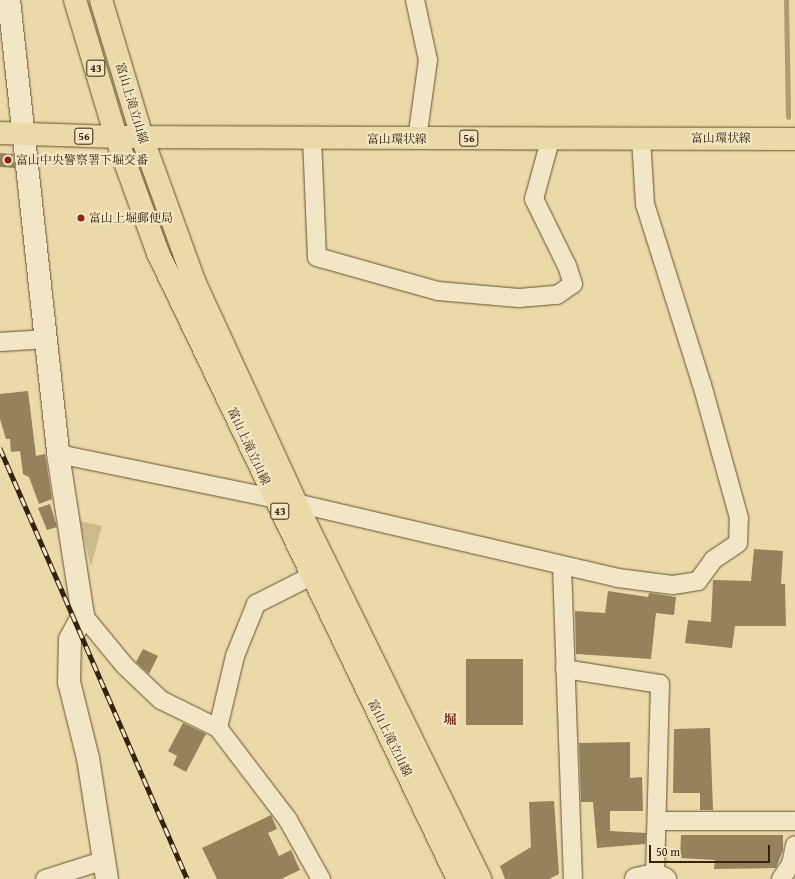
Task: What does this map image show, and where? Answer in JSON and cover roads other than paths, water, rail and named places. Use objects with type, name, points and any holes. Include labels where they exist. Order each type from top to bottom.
[{"type":"main road","name":"富山上滝立山線","points":[[75,0],[116,137],[158,253],[274,499],[319,572],[480,879]]},
{"type":"main road","name":"富山上滝立山線","points":[[101,0],[142,137],[194,281],[296,503],[319,572],[458,879]]},
{"type":"main road","name":"富山環状線","points":[[0,133],[116,137],[417,139],[551,137],[795,139]]},
{"type":"street","points":[[9,0],[25,135],[58,454],[83,615],[125,666],[161,700],[218,728],[288,820],[321,879]]},
{"type":"street","points":[[415,0],[428,60],[417,139]]},
{"type":"street","points":[[312,138],[317,257],[438,292],[519,298],[557,295],[573,284],[567,266],[534,199],[551,137]]},
{"type":"street","points":[[58,454],[296,503],[618,578],[674,585],[698,580],[713,560],[738,543],[739,518],[702,385],[645,204],[641,138]]},
{"type":"street","points":[[0,342],[46,339]]},
{"type":"street","points":[[562,566],[573,879]]},
{"type":"street","points":[[218,728],[236,656],[256,604],[319,572]]},
{"type":"street","points":[[45,879],[106,870],[88,758],[70,682],[70,639],[83,615]]},
{"type":"street","points":[[565,669],[660,684],[657,820],[652,878]]},
{"type":"street","points":[[657,820],[795,821]]},
{"type":"street","points":[[781,879],[791,864],[795,845]]},
{"type":"waterway","points":[[786,0],[788,117]]},
{"type":"railway","points":[[0,448],[187,879]]},
{"type":"place","name":"富山中央警察署下堀交番","points":[[8,160]]},
{"type":"place","name":"富山上堀郵便局","points":[[81,218]]},
{"type":"district","name":"堀","points":[[450,720]]}]
